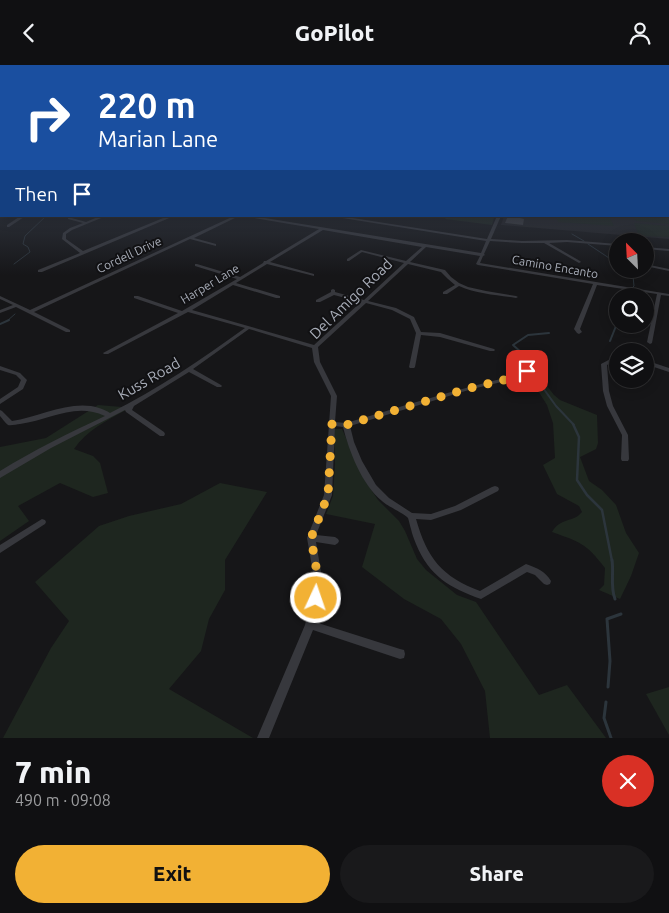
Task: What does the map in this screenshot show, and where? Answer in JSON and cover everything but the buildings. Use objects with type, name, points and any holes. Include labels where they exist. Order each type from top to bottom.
[{"type":"street","points":[[8,226],[22,217]]},
{"type":"street","points":[[83,253],[78,251],[62,236],[71,229],[101,217]]},
{"type":"street","points":[[40,271],[170,217]]},
{"type":"street","name":"Cordell Drive","points":[[30,312],[235,217]]},
{"type":"street","points":[[251,217],[483,255],[499,217]]},
{"type":"street","points":[[339,217],[489,240],[522,243],[567,241],[609,244]]},
{"type":"street","points":[[69,219],[86,223]]},
{"type":"street","name":"Harper Lane","points":[[106,353],[186,311],[264,262],[322,229]]},
{"type":"street","points":[[191,238],[215,245]]},
{"type":"street","points":[[545,241],[579,262]]},
{"type":"street","name":"Del Amigo Road","points":[[311,538],[328,495],[334,396],[317,362],[315,347],[425,246]]},
{"type":"street","points":[[654,249],[669,250]]},
{"type":"street","points":[[348,260],[361,251],[408,261],[443,271],[448,278],[458,285],[516,297]]},
{"type":"street","name":"Camino Encanto","points":[[483,255],[478,264],[669,295]]},
{"type":"street","points":[[264,262],[312,275]]},
{"type":"street","points":[[196,265],[240,278]]},
{"type":"street","points":[[654,267],[669,270]]},
{"type":"street","points":[[232,283],[278,297]]},
{"type":"street","points":[[579,332],[577,329],[595,284]]},
{"type":"street","points":[[445,293],[458,285]]},
{"type":"street","points":[[318,301],[333,291],[405,313],[412,318],[419,333],[412,367]]},
{"type":"street","points":[[650,342],[659,294]]},
{"type":"street","points":[[0,297],[68,331]]},
{"type":"street","points":[[136,297],[315,347]]},
{"type":"street","points":[[0,312],[17,305]]},
{"type":"street","name":"Kuss Road","points":[[0,412],[10,423],[50,415],[76,407],[101,410],[109,415],[131,405],[190,370],[248,329]]},
{"type":"street","points":[[419,333],[440,335],[492,350]]},
{"type":"street","points":[[609,362],[604,364],[604,375],[610,406],[625,435],[625,459]]},
{"type":"street","points":[[654,365],[669,371]]},
{"type":"street","points":[[0,368],[18,374],[24,380],[21,388],[0,402]]},
{"type":"street","points":[[332,424],[346,425],[470,388],[516,377],[536,368]]},
{"type":"street","points":[[190,370],[218,386]]},
{"type":"street","points":[[131,405],[128,411],[162,434]]},
{"type":"street","points":[[0,475],[48,446],[109,415]]},
{"type":"street","points":[[346,425],[348,438],[360,464],[379,495],[411,516],[431,517],[458,508],[495,489]]},
{"type":"street","points":[[411,516],[416,540],[427,559],[439,575],[462,589],[481,595],[526,568],[538,571],[547,581]]},
{"type":"street","points":[[0,549],[42,522]]},
{"type":"street","points":[[263,738],[310,625],[319,584],[311,538],[335,541]]},
{"type":"street","points":[[310,625],[400,654]]},
{"type":"shaded area","points":[[446,217],[494,218],[492,225],[445,219]]},
{"type":"shaded area","points":[[504,217],[669,217],[669,239],[654,238],[654,233],[609,234],[501,225]]},
{"type":"shaded area","points":[[556,217],[610,218],[614,226],[558,222]]},
{"type":"shaded area","points":[[634,217],[669,217],[669,224],[636,221]]},
{"type":"shaded area","points":[[634,223],[669,226],[669,237],[654,236],[654,233],[638,233]]},
{"type":"shaded area","points":[[537,373],[560,400],[597,415],[598,443],[596,449],[580,457],[589,481],[602,490],[616,505],[626,533],[639,553],[620,599],[599,590],[604,585],[605,568],[593,553],[582,544],[552,532],[559,524],[575,518],[582,512],[579,506],[557,494],[543,465],[555,458],[553,423],[547,405],[528,375]]},
{"type":"shaded area","points":[[98,405],[122,407],[126,410],[91,431],[74,449],[93,456],[100,463],[108,493],[93,497],[60,483],[18,506],[29,521],[0,541],[0,447],[46,438]]},
{"type":"shaded area","points":[[334,429],[342,429],[364,479],[378,500],[399,521],[417,559],[426,570],[457,595],[476,602],[539,695],[567,685],[606,738],[490,738],[485,691],[461,644],[441,619],[404,599],[362,567],[375,524],[326,514],[333,496],[335,464]]},
{"type":"shaded area","points":[[220,483],[267,492],[225,560],[225,590],[209,619],[201,651],[169,689],[253,738],[3,738],[51,648],[69,621],[35,582],[99,526],[129,516],[181,504]]},
{"type":"shaded area","points":[[669,687],[669,735],[646,694]]},
{"type":"waterway","points":[[14,264],[30,252],[28,247],[23,244],[25,236],[45,217]]},
{"type":"waterway","points":[[572,234],[584,241]]},
{"type":"waterway","points":[[588,244],[609,258]]},
{"type":"waterway","points":[[632,288],[634,286],[633,278]]},
{"type":"waterway","points":[[7,321],[15,314]]},
{"type":"waterway","points":[[0,324],[7,321]]},
{"type":"waterway","points":[[525,367],[523,354],[513,345],[528,335],[549,333]]},
{"type":"waterway","points":[[610,341],[613,333]]},
{"type":"waterway","points":[[533,374],[556,406],[574,425]]},
{"type":"waterway","points":[[573,424],[579,437],[577,480],[587,495],[602,510],[612,561]]},
{"type":"waterway","points":[[612,561],[615,599]]},
{"type":"waterway","points":[[608,687],[610,661],[607,619],[621,614]]},
{"type":"waterway","points":[[606,702],[604,718],[611,738]]},
{"type":"route","points":[[316,598],[319,584],[311,538],[328,495],[332,424],[346,425],[470,388],[516,377],[527,371]]}]
